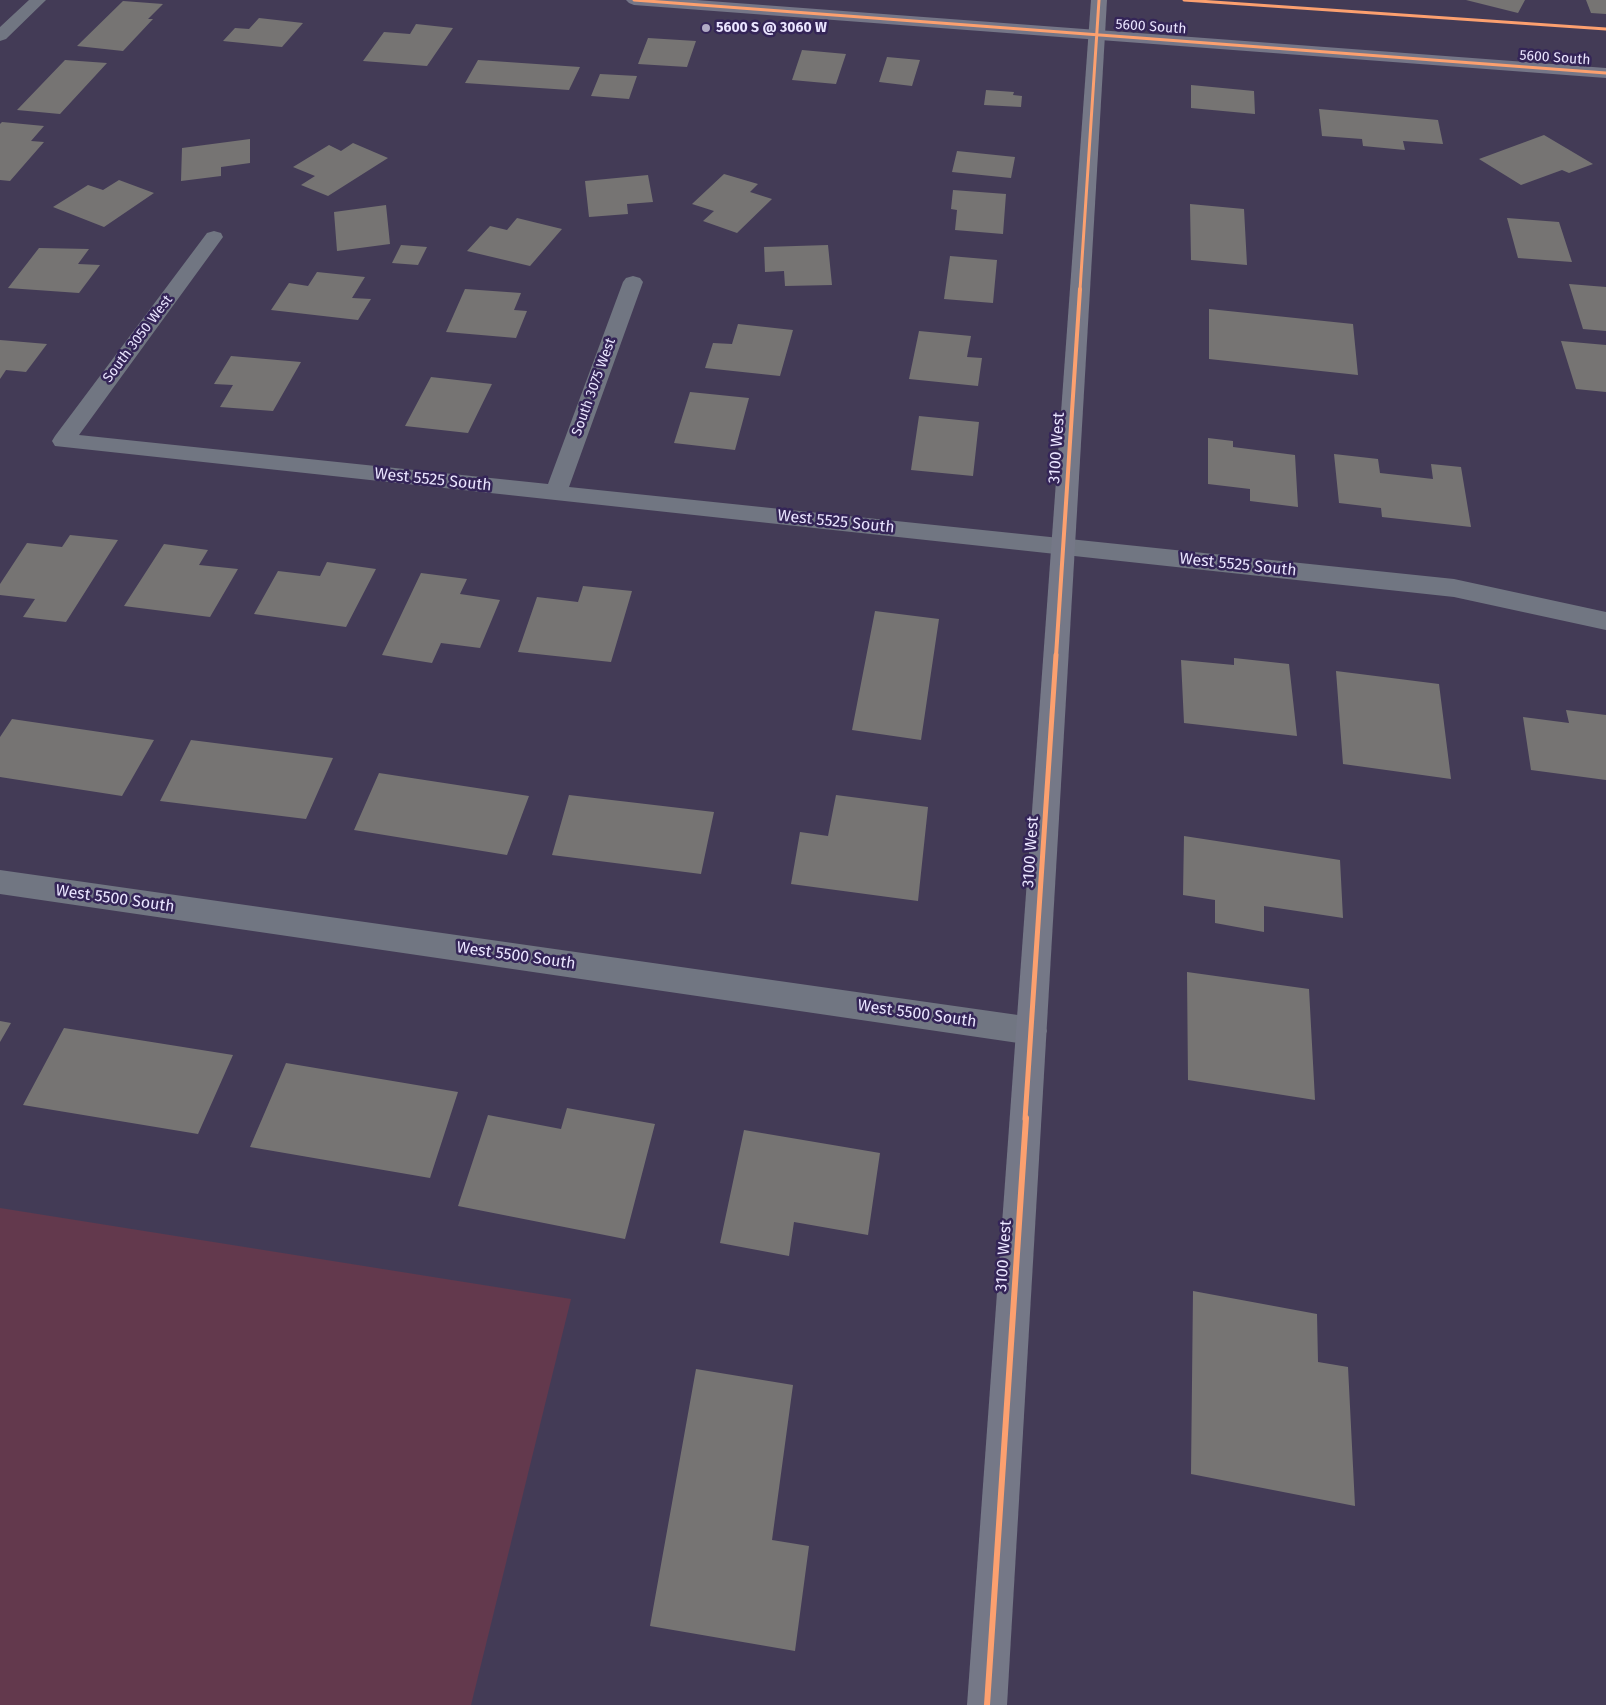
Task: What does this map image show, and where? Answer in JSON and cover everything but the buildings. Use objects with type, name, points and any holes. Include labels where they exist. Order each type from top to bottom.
[{"type":"main road","name":"5600 South","points":[[634,0],[1606,73]]},
{"type":"street","points":[[0,36],[38,0]]},
{"type":"street","name":"3100 West","points":[[987,1705],[1099,0]]},
{"type":"street","name":"South 3050 West","points":[[63,441],[214,237]]},
{"type":"street","name":"South 3075 West","points":[[556,493],[633,282]]},
{"type":"street","name":"West 5525 South","points":[[63,441],[1454,588],[1606,622]]},
{"type":"street","name":"West 5500 South","points":[[0,882],[1032,1031]]},
{"type":"shaded area","points":[[0,1208],[571,1299],[471,1705],[0,1705]]},
{"type":"cycle path","points":[[634,0],[1606,73]]},
{"type":"cycle path","points":[[987,1705],[1099,0]]},
{"type":"cycle path","points":[[1184,0],[1606,29]]},
{"type":"place","name":"5600 S @ 3060 W","points":[[706,28]]}]
